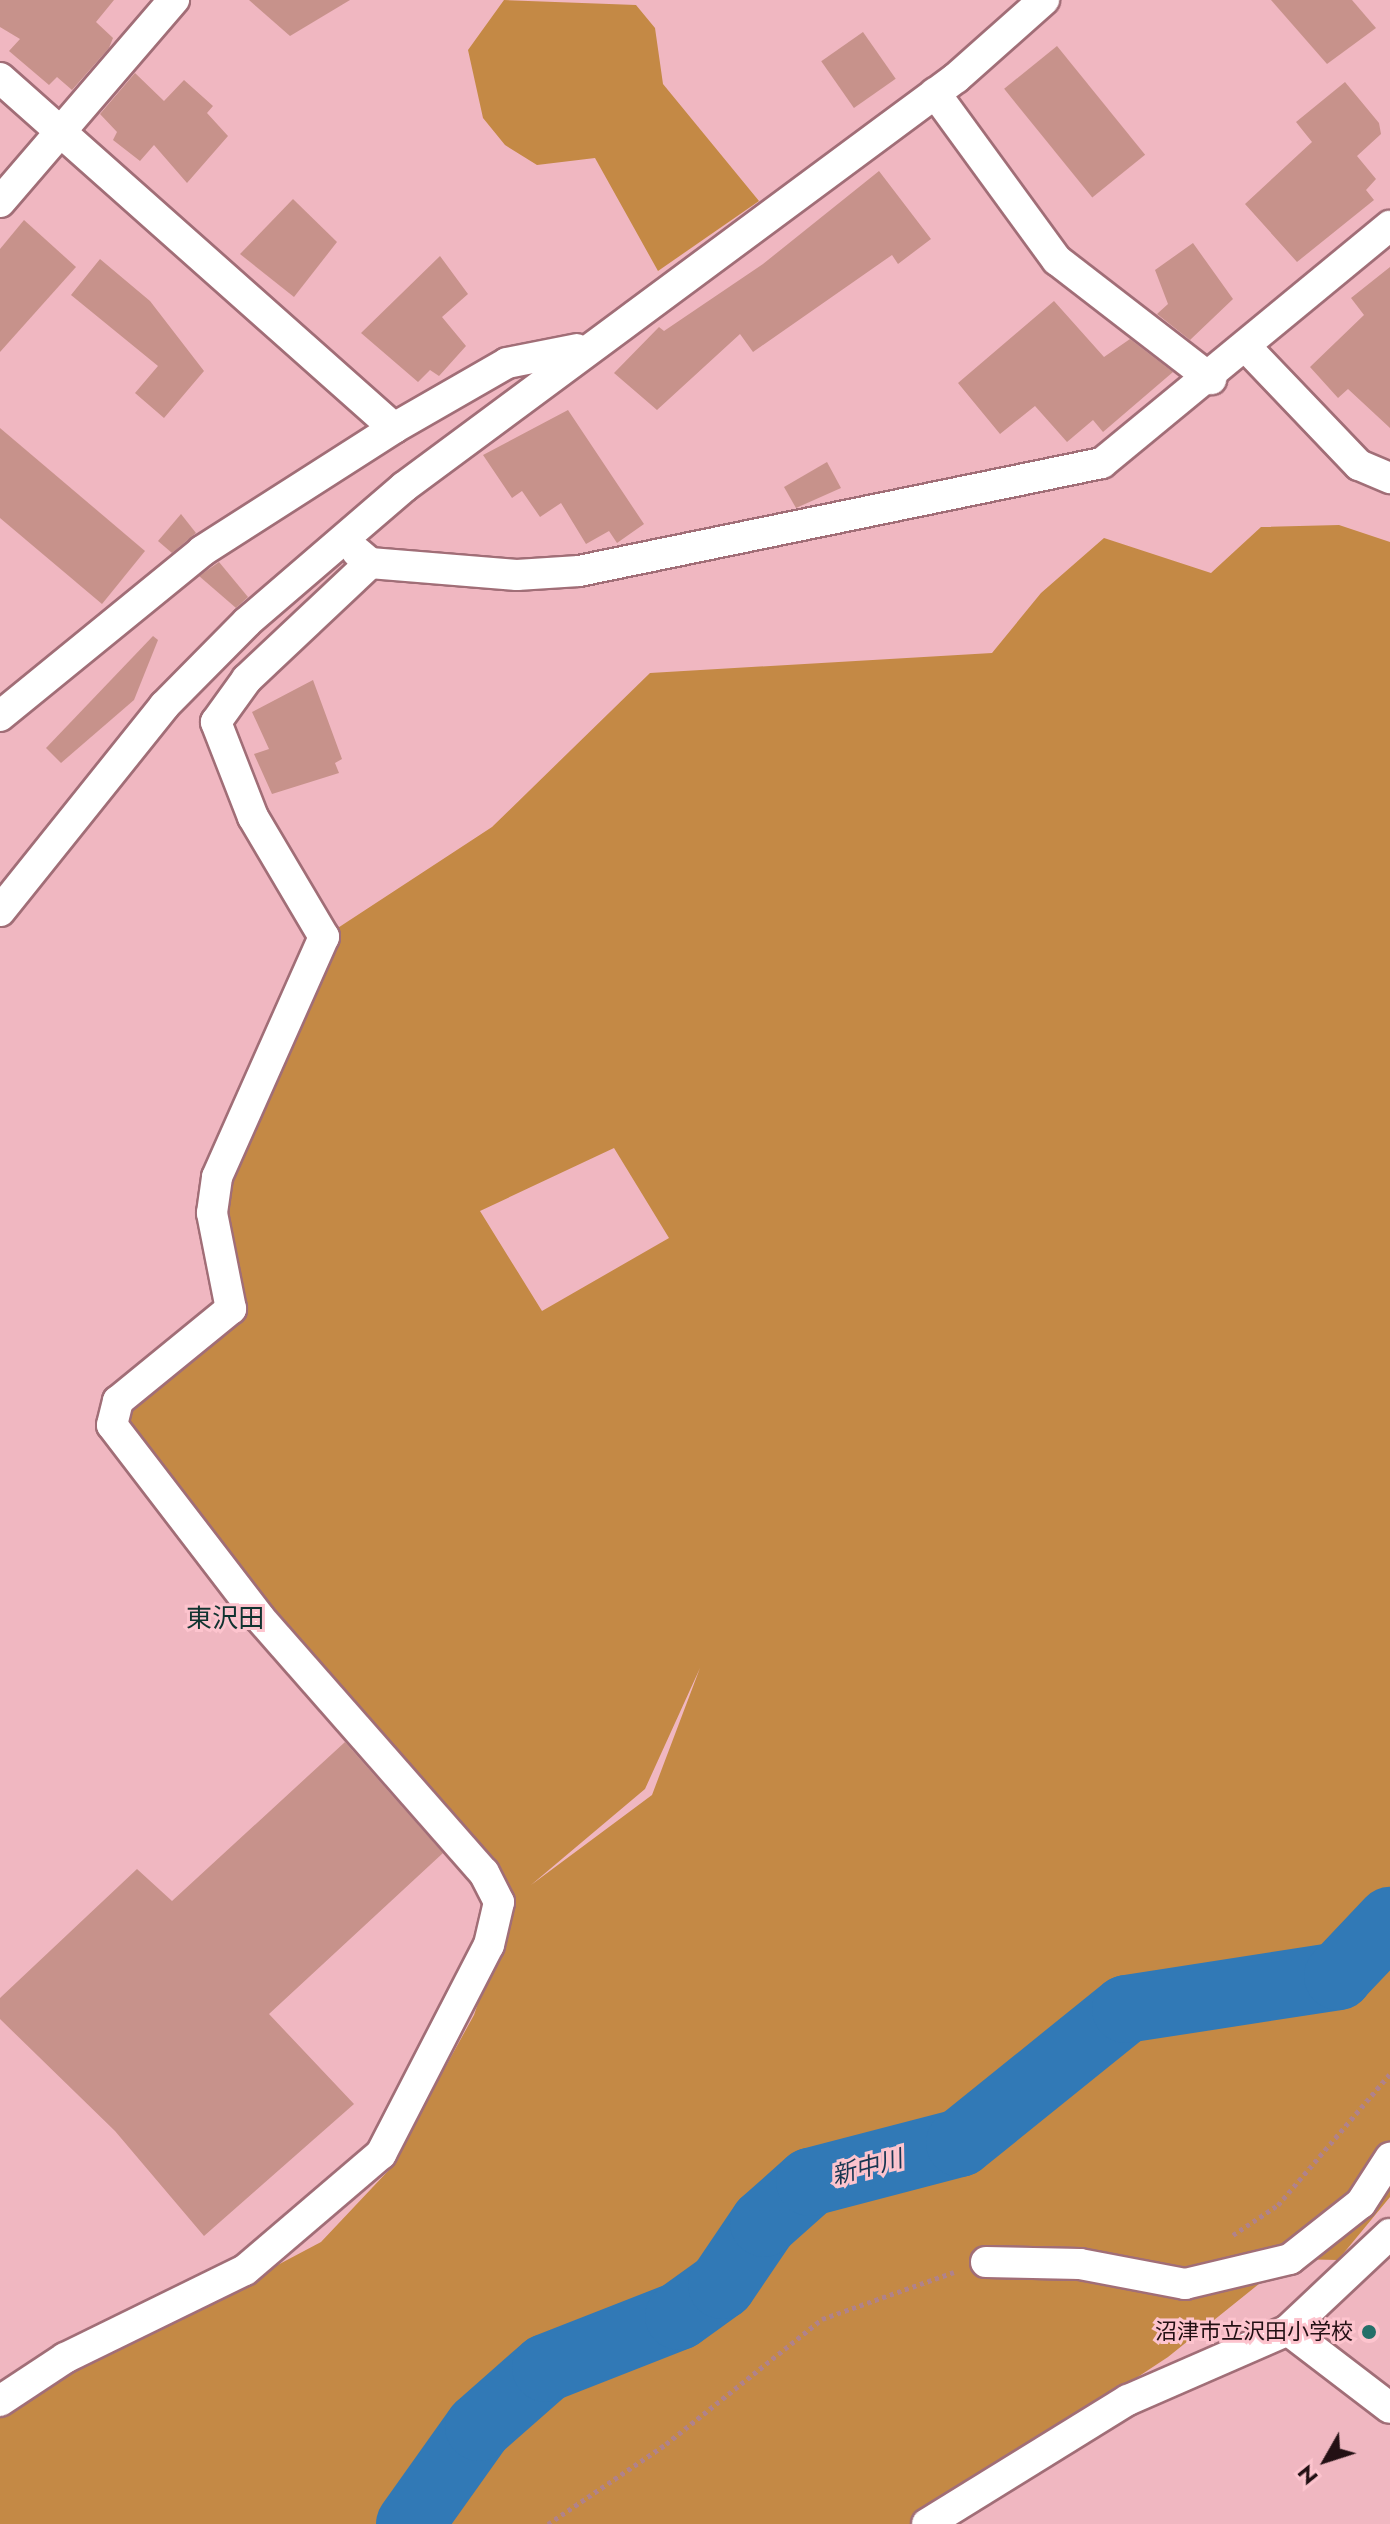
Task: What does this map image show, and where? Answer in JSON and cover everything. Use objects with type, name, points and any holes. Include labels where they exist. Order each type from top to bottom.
[{"type":"street","points":[[0,202],[174,0]]},
{"type":"street","points":[[0,911],[164,706],[247,622],[347,543],[404,487],[583,347],[935,93],[1044,0]]},
{"type":"street","points":[[0,78],[394,428]]},
{"type":"street","points":[[935,93],[1057,260],[1211,379]]},
{"type":"street","points":[[347,543],[370,563],[517,575],[579,571],[885,512],[1102,463],[1211,379],[1390,226]]},
{"type":"street","points":[[0,716],[202,551],[394,428],[507,363],[583,347]]},
{"type":"street","points":[[1247,348],[1359,465],[1390,478]]},
{"type":"street","points":[[0,2401],[65,2358],[245,2270],[381,2154],[482,1960],[499,1902],[484,1873],[260,1618],[112,1425],[118,1401],[231,1309],[212,1213],[217,1177],[324,937],[253,817],[216,722],[247,679],[370,563]]},
{"type":"street","points":[[986,2262],[1080,2264],[1185,2284],[1290,2259],[1361,2203],[1390,2158]]},
{"type":"street","points":[[927,2524],[1128,2400],[1288,2330],[1390,2234]]},
{"type":"street","points":[[1288,2330],[1390,2408]]},
{"type":"path","points":[[1223,2243],[1278,2205],[1390,2074]]},
{"type":"path","points":[[548,2524],[666,2444],[822,2319],[986,2262]]},
{"type":"shaded area","points":[[504,0],[636,5],[655,28],[663,84],[759,201],[658,271],[595,158],[537,165],[505,145],[483,118],[468,50]]},
{"type":"shaded area","points":[[1339,525],[1390,542],[1390,2197],[1338,2260],[1290,2259],[1168,2357],[915,2524],[0,2524],[0,2401],[65,2358],[130,2343],[321,2242],[388,2171],[474,2015],[513,1899],[112,1425],[220,1302],[212,1213],[324,937],[492,827],[650,673],[992,653],[1041,593],[1104,538],[1211,573],[1261,527]],"holes":[[[614,1148],[669,1238],[542,1311],[480,1211]],[[700,1668],[652,1795],[531,1885],[645,1789]]]},
{"type":"building","points":[[0,0],[114,0],[96,22],[113,38],[109,48],[72,90],[57,77],[49,85],[9,51],[20,39],[0,27]]},
{"type":"building","points":[[249,0],[350,0],[290,36]]},
{"type":"building","points":[[1271,0],[1352,0],[1376,28],[1327,64]]},
{"type":"building","points":[[863,32],[896,79],[854,108],[821,61]]},
{"type":"building","points":[[1057,46],[1145,155],[1092,198],[1004,89]]},
{"type":"building","points":[[135,73],[164,101],[184,80],[213,106],[207,113],[228,136],[187,183],[154,145],[140,161],[113,140],[117,132],[100,114]]},
{"type":"building","points":[[1345,82],[1379,123],[1381,134],[1357,156],[1376,179],[1366,190],[1374,200],[1297,262],[1245,204],[1312,142],[1296,122]]},
{"type":"building","points":[[879,171],[931,239],[898,264],[892,255],[753,352],[740,334],[657,410],[614,373],[659,327],[664,331],[763,264]]},
{"type":"building","points":[[293,199],[337,242],[294,297],[240,254]]},
{"type":"building","points":[[24,220],[76,267],[0,352],[0,249]]},
{"type":"building","points":[[1193,243],[1233,299],[1190,340],[1157,314],[1168,304],[1155,270]]},
{"type":"building","points":[[440,256],[468,294],[442,317],[466,346],[439,376],[430,370],[418,382],[361,333]]},
{"type":"building","points":[[100,259],[150,301],[204,371],[164,418],[135,393],[158,366],[71,295]]},
{"type":"building","points":[[1390,267],[1390,428],[1348,389],[1338,398],[1310,367],[1364,315],[1351,298]]},
{"type":"building","points":[[1054,301],[1104,357],[1130,339],[1173,372],[1103,432],[1093,420],[1067,442],[1035,406],[1000,434],[958,383]]},
{"type":"building","points":[[568,410],[644,524],[617,543],[609,531],[586,544],[561,503],[540,517],[522,491],[512,498],[483,455]]},
{"type":"building","points":[[0,428],[145,551],[102,604],[0,518]]},
{"type":"building","points":[[827,462],[841,488],[796,508],[784,487]]},
{"type":"building","points":[[181,514],[196,533],[172,553],[158,541]]},
{"type":"building","points":[[219,562],[248,597],[236,608],[199,576]]},
{"type":"building","points":[[153,636],[158,640],[134,700],[61,763],[46,748]]},
{"type":"building","points":[[313,680],[342,759],[335,763],[339,773],[272,794],[254,754],[269,749],[252,712]]},
{"type":"building","points":[[345,1742],[443,1853],[269,2014],[354,2104],[204,2236],[115,2131],[0,2019],[0,1998],[137,1869],[172,1901]]},
{"type":"waterway","name":"新中川","points":[[410,2524],[479,2427],[546,2368],[679,2316],[722,2285],[764,2223],[810,2182],[960,2143],[1126,2009],[1338,1976],[1390,1921]]},
{"type":"place","name":"沼津市立沢田小学校","points":[[1369,2332]]},
{"type":"district","name":"東沢田","points":[[225,1619]]}]
